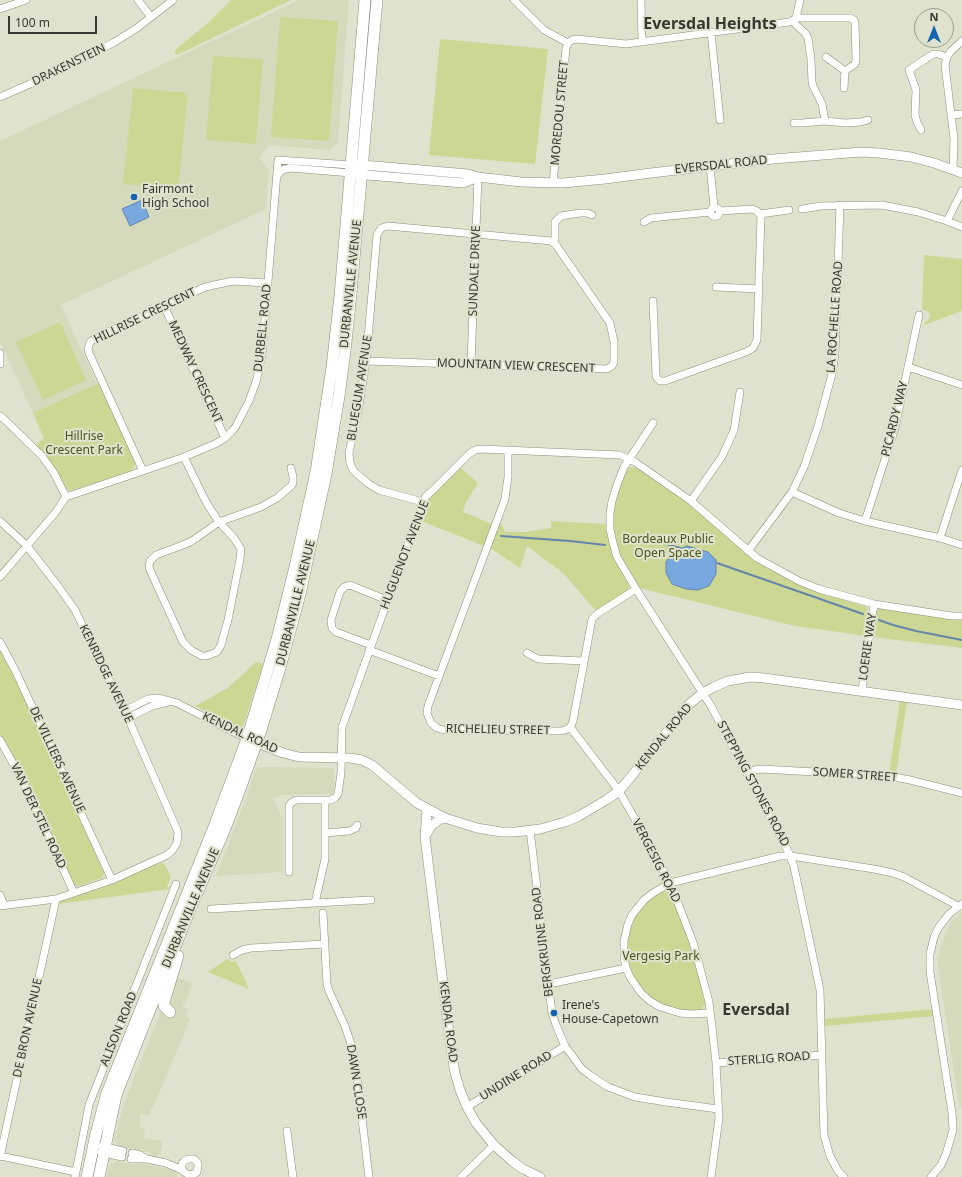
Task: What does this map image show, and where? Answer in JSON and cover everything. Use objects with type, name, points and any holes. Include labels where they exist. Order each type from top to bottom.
[{"type":"main road","name":"DURBANVILLE AVENUE","points":[[356,169],[365,0]]},
{"type":"main road","name":"DURBANVILLE AVENUE","points":[[88,1177],[118,1088],[190,909],[224,830],[252,741],[283,617],[316,472],[325,418],[377,0]]},
{"type":"main road","name":"DURBANVILLE AVENUE","points":[[99,1177],[101,1112],[107,1093],[214,827],[252,741]]},
{"type":"main road","points":[[170,1012],[164,1006],[164,999],[186,930],[190,909]]},
{"type":"street","points":[[0,9],[26,0]]},
{"type":"street","points":[[138,0],[151,17]]},
{"type":"street","name":"DRAKENSTEIN","points":[[0,97],[30,84],[113,42],[137,28],[173,0]]},
{"type":"street","points":[[514,0],[544,30],[568,43],[577,39],[626,44],[794,20],[850,18],[854,20],[855,23],[856,60],[854,66],[845,72]]},
{"type":"street","points":[[521,0],[552,34]]},
{"type":"street","points":[[641,0],[642,41]]},
{"type":"street","points":[[794,20],[800,0]]},
{"type":"street","points":[[794,20],[808,38],[811,54],[812,86],[822,104],[825,121]]},
{"type":"street","points":[[711,32],[720,120]]},
{"type":"street","points":[[958,171],[945,68],[947,56],[962,41]]},
{"type":"street","name":"MOREDOU STREET","points":[[553,183],[566,49],[568,43]]},
{"type":"street","points":[[921,130],[915,115],[916,90],[909,70],[933,54],[947,56]]},
{"type":"street","points":[[826,57],[845,72]]},
{"type":"street","points":[[844,88],[845,72]]},
{"type":"street","points":[[950,115],[962,114]]},
{"type":"street","points":[[794,123],[802,124],[825,121],[861,122],[868,120]]},
{"type":"street","name":"EVERSDAL ROAD","points":[[356,169],[468,174],[478,177],[553,183],[605,179],[823,154],[861,152],[884,153],[911,157],[958,171]]},
{"type":"street","name":"DURBELL ROAD","points":[[66,497],[143,471],[214,444],[225,438],[236,426],[249,401],[256,382],[262,355],[278,160],[356,169]]},
{"type":"street","points":[[710,166],[715,210]]},
{"type":"street","points":[[277,176],[282,170],[290,168],[356,169]]},
{"type":"street","name":"SUNDALE DRIVE","points":[[471,364],[478,177]]},
{"type":"street","points":[[947,221],[962,191]]},
{"type":"street","points":[[802,209],[840,205],[882,205],[918,212],[962,227]]},
{"type":"street","name":"LA ROCHELLE ROAD","points":[[748,551],[792,492],[804,467],[818,426],[832,374],[835,354],[840,205]]},
{"type":"street","points":[[644,222],[651,218],[715,210],[749,209],[755,210],[760,214],[761,219],[757,340],[753,348],[746,352],[662,381],[658,380],[656,375],[653,301]]},
{"type":"street","points":[[760,214],[789,210]]},
{"type":"street","points":[[476,234],[549,240],[553,242],[555,239],[555,222],[561,216],[580,213],[592,215]]},
{"type":"street","name":"BLUEGUM AVENUE","points":[[423,502],[379,490],[357,474],[351,466],[349,459],[366,361],[377,235],[381,228],[388,226],[476,234]]},
{"type":"street","name":"MOUNTAIN VIEW CRESCENT","points":[[366,361],[607,369],[612,366],[614,362],[614,342],[610,323],[553,242]]},
{"type":"street","name":"HILLRISE CRESCENT","points":[[143,471],[89,353],[88,345],[97,337],[205,287],[239,280],[268,283]]},
{"type":"street","points":[[716,287],[759,288]]},
{"type":"street","name":"MEDWAY CRESCENT","points":[[164,306],[225,438]]},
{"type":"street","name":"PICARDY WAY","points":[[865,521],[895,428],[919,316]]},
{"type":"street","points":[[0,353],[0,364]]},
{"type":"street","points":[[908,366],[962,384]]},
{"type":"street","points":[[691,501],[721,458],[730,439],[736,422],[740,392]]},
{"type":"street","points":[[0,416],[42,456],[54,473],[66,497],[55,513],[0,577]]},
{"type":"street","name":"STEPPING STONES ROAD","points":[[653,424],[624,467],[612,500],[610,513],[612,543],[617,557],[636,589],[711,706],[790,856],[820,990],[824,1135],[830,1156],[838,1171],[844,1177]]},
{"type":"street","name":"HUGUENOT AVENUE","points":[[325,800],[333,799],[338,794],[340,786],[342,727],[423,502],[426,496],[472,452],[481,449],[616,454],[624,456],[691,501],[748,551],[762,561],[810,585],[874,604],[952,616],[962,616]]},
{"type":"street","name":"RICHELIEU STREET","points":[[508,450],[508,477],[505,499],[428,706],[427,713],[431,724],[440,730],[561,731],[570,727]]},
{"type":"street","points":[[184,456],[203,496],[219,522],[239,545],[241,553],[228,620],[221,645],[217,652],[202,656],[191,650],[183,642],[150,570],[149,563],[151,558],[156,554],[188,543],[219,522],[261,506],[277,498],[288,490],[293,483],[291,468]]},
{"type":"street","points":[[940,538],[962,470]]},
{"type":"street","points":[[792,492],[839,513],[865,521],[940,538],[962,545]]},
{"type":"street","name":"KENRIDGE AVENUE","points":[[0,521],[27,546],[75,610],[128,718],[177,828],[178,836],[175,846],[170,853],[165,857],[112,880]]},
{"type":"street","points":[[387,600],[350,585],[344,587],[340,592],[331,620],[332,628],[336,632],[370,648],[439,676]]},
{"type":"street","points":[[570,727],[573,721],[590,624],[593,617],[598,612],[636,589]]},
{"type":"street","name":"LOERIE WAY","points":[[862,691],[874,604]]},
{"type":"street","name":"DE VILLIERS AVENUE","points":[[0,642],[19,679],[112,880]]},
{"type":"street","points":[[527,654],[538,659],[584,660]]},
{"type":"street","name":"KENDAL ROAD","points":[[124,711],[152,698],[159,698],[177,703],[252,741],[283,753],[299,757],[354,758],[366,762],[417,803],[444,818],[465,826],[501,832],[550,827],[579,816],[599,805],[618,791],[637,771],[684,709],[703,693],[728,681],[750,678],[771,678],[962,705]]},
{"type":"street","points":[[128,718],[152,706],[171,701]]},
{"type":"street","name":"VERGESIG ROAD","points":[[570,727],[618,791],[659,862],[670,883],[695,947],[710,1013],[716,1063],[718,1127],[711,1177]]},
{"type":"street","name":"VAN DER STEL ROAD","points":[[0,741],[24,783],[74,893]]},
{"type":"street","name":"SOMER STREET","points":[[747,774],[761,768],[889,776],[962,793]]},
{"type":"street","points":[[289,872],[290,804],[296,800],[325,800],[325,859],[315,903]]},
{"type":"street","name":"KENDAL ROAD","points":[[417,803],[425,835],[455,1073],[460,1090],[467,1107],[483,1132],[494,1145],[523,1169],[540,1177]]},
{"type":"street","name":"KENDAL ROAD","points":[[425,835],[427,809]]},
{"type":"street","points":[[425,835],[432,825],[444,818]]},
{"type":"street","points":[[325,833],[349,831],[356,828],[357,825]]},
{"type":"street","name":"BERGKRUINE ROAD","points":[[530,830],[548,984],[554,1019],[565,1046],[582,1069],[608,1087],[635,1097],[718,1109]]},
{"type":"street","points":[[710,1013],[680,1014],[660,1007],[641,994],[626,968],[624,941],[632,915],[644,900],[670,883],[772,858],[790,856],[884,870],[904,877],[960,905],[949,914],[939,928],[934,937],[930,954],[930,972],[952,1113],[953,1130],[941,1165],[931,1177]]},
{"type":"street","points":[[0,895],[2,906],[56,899],[112,880]]},
{"type":"street","name":"ALISON ROAD","points":[[75,1175],[89,1105],[176,884]]},
{"type":"street","name":"DE BRON AVENUE","points":[[0,1156],[56,899]]},
{"type":"street","points":[[212,909],[371,900]]},
{"type":"street","name":"DAWN CLOSE","points":[[323,913],[328,987],[345,1026],[355,1060],[369,1177]]},
{"type":"street","points":[[233,954],[251,948],[325,944]]},
{"type":"street","points":[[548,984],[626,968]]},
{"type":"street","name":"UNDINE ROAD","points":[[467,1107],[565,1046]]},
{"type":"street","name":"STERLIG ROAD","points":[[716,1063],[822,1056]]},
{"type":"street","points":[[287,1131],[293,1177]]},
{"type":"street","points":[[461,1177],[494,1145]]},
{"type":"street","points":[[99,1148],[123,1154]]},
{"type":"street","points":[[0,1156],[75,1175]]},
{"type":"street","points":[[131,1156],[166,1164],[187,1174],[194,1174],[198,1169],[196,1161],[191,1158],[188,1158],[184,1162],[166,1164]]},
{"type":"street","points":[[184,1162],[182,1164],[187,1174]]},
{"type":"shaded area","name":"Fairmont High School","points":[[299,0],[349,0],[338,142],[330,150],[269,145],[259,158],[269,171],[266,209],[61,305],[97,384],[33,413],[0,341],[0,141]]},
{"type":"shaded area","points":[[256,767],[334,768],[334,789],[332,794],[280,795],[279,798],[273,798],[283,820],[283,872],[216,876],[247,796]]},
{"type":"shaded area","points":[[962,912],[962,1108],[959,1105],[937,958],[950,922]]},
{"type":"shaded area","points":[[175,976],[192,984],[185,1004],[182,1006],[188,1009],[185,1016],[190,1019],[153,1108],[151,1108],[149,1115],[141,1114],[139,1123],[141,1124],[140,1128],[145,1129],[144,1138],[163,1141],[160,1154],[158,1154],[157,1158],[150,1157],[151,1153],[145,1151],[143,1152],[120,1147],[114,1140],[124,1103]]},
{"type":"shaded area","points":[[115,1161],[133,1164],[140,1163],[174,1170],[176,1171],[175,1174],[177,1174],[177,1177],[107,1177],[109,1166],[111,1167],[111,1163],[114,1163]]},
{"type":"green space","points":[[231,0],[291,0],[177,55],[174,51],[210,21]]},
{"type":"green space","points":[[280,17],[338,21],[329,141],[271,137]]},
{"type":"green space","points":[[440,39],[548,49],[535,164],[429,155]]},
{"type":"green space","points":[[213,56],[263,59],[256,144],[206,140]]},
{"type":"green space","points":[[133,88],[188,93],[178,190],[123,184]]},
{"type":"green space","points":[[924,255],[962,259],[962,311],[922,326],[930,316],[929,312],[922,309]]},
{"type":"green space","points":[[60,322],[86,380],[43,400],[16,342]]},
{"type":"green space","name":"Hillrise Crescent Park","points":[[99,383],[135,462],[135,466],[131,471],[70,491],[66,489],[36,445],[44,438],[33,413]]},
{"type":"green space","points":[[460,467],[478,483],[466,502],[463,512],[492,524],[484,546],[419,520],[428,501]]},
{"type":"green space","name":"Bordeaux Public Open Space","points":[[630,467],[637,468],[692,506],[755,560],[817,591],[867,607],[869,612],[866,636],[795,626],[639,588],[620,555],[613,527],[613,511],[616,497],[626,471]]},
{"type":"green space","name":"Bordeaux Public Open Space","points":[[551,521],[606,524],[613,555],[628,584],[629,588],[627,591],[596,611],[563,573],[527,546],[520,568],[490,548],[499,524],[502,525],[505,532],[525,532],[551,528]]},
{"type":"green space","points":[[881,609],[962,619],[962,648],[873,637],[876,613],[877,610]]},
{"type":"green space","points":[[0,650],[26,700],[100,864],[104,873],[102,878],[79,886],[73,885],[28,786],[13,756],[0,735]]},
{"type":"green space","points":[[256,662],[263,664],[243,727],[237,728],[195,706],[228,688]]},
{"type":"green space","points":[[900,700],[907,701],[896,774],[889,773]]},
{"type":"green space","points":[[159,863],[163,863],[165,865],[171,877],[167,887],[170,889],[58,904],[59,901],[98,889]]},
{"type":"green space","name":"Vergesig Park","points":[[663,891],[667,891],[671,894],[692,947],[705,1003],[699,1011],[689,1011],[667,1007],[654,1000],[635,980],[630,967],[627,953],[627,941],[633,920],[653,896]]},
{"type":"green space","points":[[227,959],[232,962],[236,961],[249,989],[208,972]]},
{"type":"green space","points":[[932,1009],[934,1016],[825,1026],[825,1019]]},
{"type":"water","points":[[142,200],[149,217],[130,226],[122,209]]},
{"type":"water","points":[[687,546],[708,552],[716,560],[716,574],[709,586],[698,590],[686,589],[672,584],[666,573],[666,562],[677,550]]},
{"type":"waterway","points":[[501,536],[605,545]]},
{"type":"waterway","points":[[624,544],[644,539],[680,548]]},
{"type":"waterway","points":[[717,563],[863,614]]},
{"type":"waterway","points":[[879,620],[916,631],[962,640]]},
{"type":"place","name":"Fairmont High School","points":[[134,197]]},
{"type":"place","name":"Irene's House-Capetown","points":[[554,1013]]},
{"type":"district","name":"Eversdal Heights","points":[[710,24]]},
{"type":"district","name":"Eversdal","points":[[756,1010]]}]
